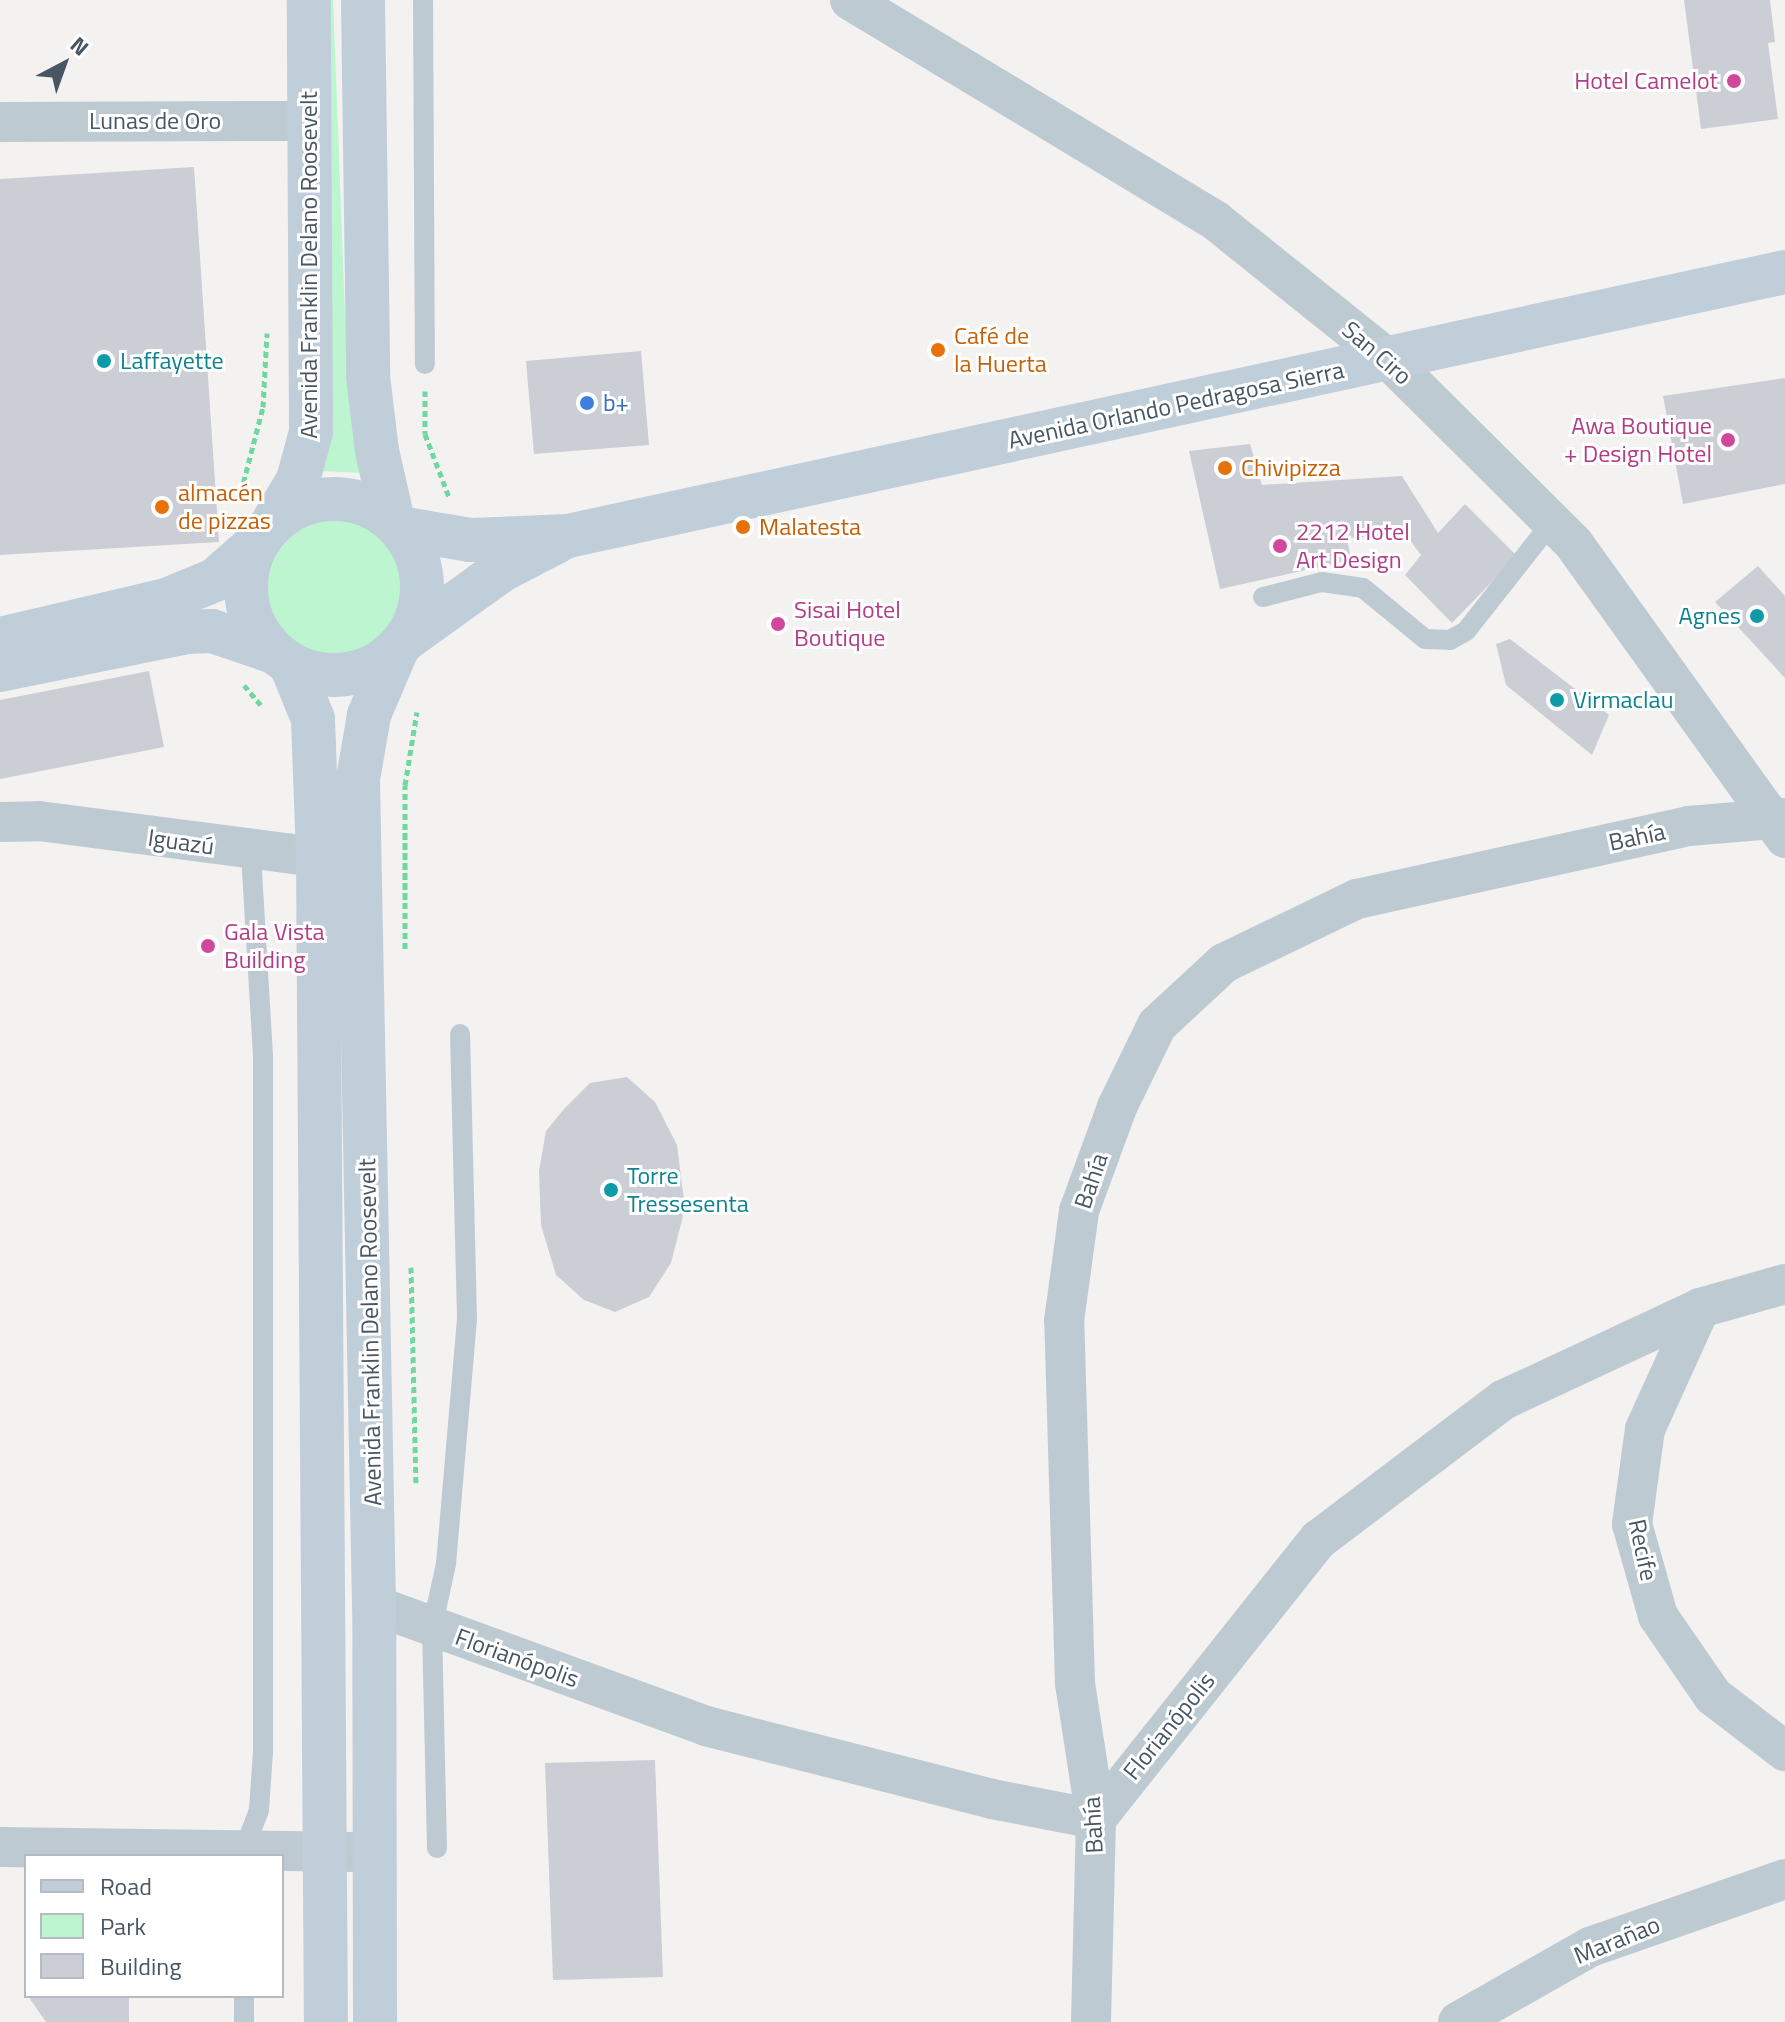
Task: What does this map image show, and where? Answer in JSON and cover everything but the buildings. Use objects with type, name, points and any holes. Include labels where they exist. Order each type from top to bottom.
[{"type":"main road","name":"Avenida Franklin Delano Roosevelt","points":[[264,534],[298,480],[311,432],[309,0]]},
{"type":"main road","points":[[0,670],[186,632],[212,631],[313,673],[358,673],[402,644],[420,607],[422,586],[420,565],[396,524],[377,451],[368,376],[363,0]]},
{"type":"main road","name":"Avenida Orlando Pedragosa Sierra","points":[[396,524],[470,540],[568,536],[1785,272]]},
{"type":"main road","points":[[0,639],[166,600],[215,580],[294,508],[345,499],[396,524]]},
{"type":"main road","points":[[264,534],[245,591],[259,634],[282,658]]},
{"type":"main road","name":"Avenida Orlando Pedragosa Sierra","points":[[402,644],[491,577],[568,536]]},
{"type":"main road","name":"Avenida Franklin Delano Roosevelt","points":[[375,2022],[371,1852],[374,1605],[359,760],[375,698],[402,644]]},
{"type":"main road","name":"Avenida Franklin Delano Roosevelt","points":[[282,658],[313,719],[318,858],[322,1852],[326,2022]]},
{"type":"street","name":"San Ciro","points":[[850,0],[1216,221],[1388,359],[1552,522],[1596,572],[1780,826]]},
{"type":"street","name":"Lunas de Oro","points":[[0,122],[310,121]]},
{"type":"street","name":"Iguazú","points":[[0,822],[39,821],[251,851],[363,862]]},
{"type":"street","name":"Bahía","points":[[1091,2022],[1096,1819],[1075,1683],[1064,1321],[1079,1211],[1117,1107],[1157,1025],[1224,963],[1357,899],[1689,826],[1780,826]]},
{"type":"street","name":"Florianópolis","points":[[374,1605],[706,1726],[992,1799],[1096,1819],[1318,1540],[1503,1400],[1700,1308],[1785,1284]]},
{"type":"street","name":"Recife","points":[[1700,1308],[1645,1429],[1632,1524],[1658,1616],[1713,1696],[1785,1751]]},
{"type":"street","points":[[0,1847],[242,1853],[371,1852]]},
{"type":"street","name":"Marañao","points":[[1458,2022],[1590,1947],[1785,1879]]},
{"type":"lane","points":[[423,0],[425,364]]},
{"type":"lane","points":[[1263,597],[1322,582],[1363,588],[1425,639],[1450,640],[1466,631],[1552,522]]},
{"type":"lane","points":[[242,1853],[259,1810],[263,1751],[263,1056],[251,851]]},
{"type":"lane","points":[[437,1848],[432,1628],[446,1564],[467,1319],[460,1034]]},
{"type":"lane","points":[[244,1998],[244,2022]]},
{"type":"path","points":[[405,962],[405,785],[419,703]]},
{"type":"path","points":[[411,1257],[416,1501]]},
{"type":"green space","points":[[328,0],[333,0],[345,313],[364,473],[321,471]]},
{"type":"green space","points":[[335,513],[363,518],[386,534],[402,557],[407,585],[402,613],[386,636],[363,652],[335,657],[307,652],[284,636],[268,613],[263,585],[268,557],[284,534],[307,518]]},
{"type":"place","name":"Hotel Camelot","points":[[1734,81]]},
{"type":"place","name":"Café de la Huerta","points":[[938,350]]},
{"type":"place","name":"Laffayette","points":[[104,361]]},
{"type":"place","name":"b+","points":[[587,403]]},
{"type":"place","name":"Awa Boutique + Design Hotel","points":[[1728,440]]},
{"type":"place","name":"Chivipizza","points":[[1225,468]]},
{"type":"place","name":"almacén de pizzas","points":[[162,507]]},
{"type":"place","name":"Malatesta","points":[[743,527]]},
{"type":"place","name":"2212 Hotel Art Design","points":[[1280,546]]},
{"type":"place","name":"Agnes","points":[[1757,616]]},
{"type":"place","name":"Sisai Hotel Boutique","points":[[778,624]]},
{"type":"place","name":"Virmaclau","points":[[1557,700]]},
{"type":"place","name":"Gala Vista Building","points":[[208,946]]},
{"type":"place","name":"Torre Tressesenta","points":[[611,1190]]}]
